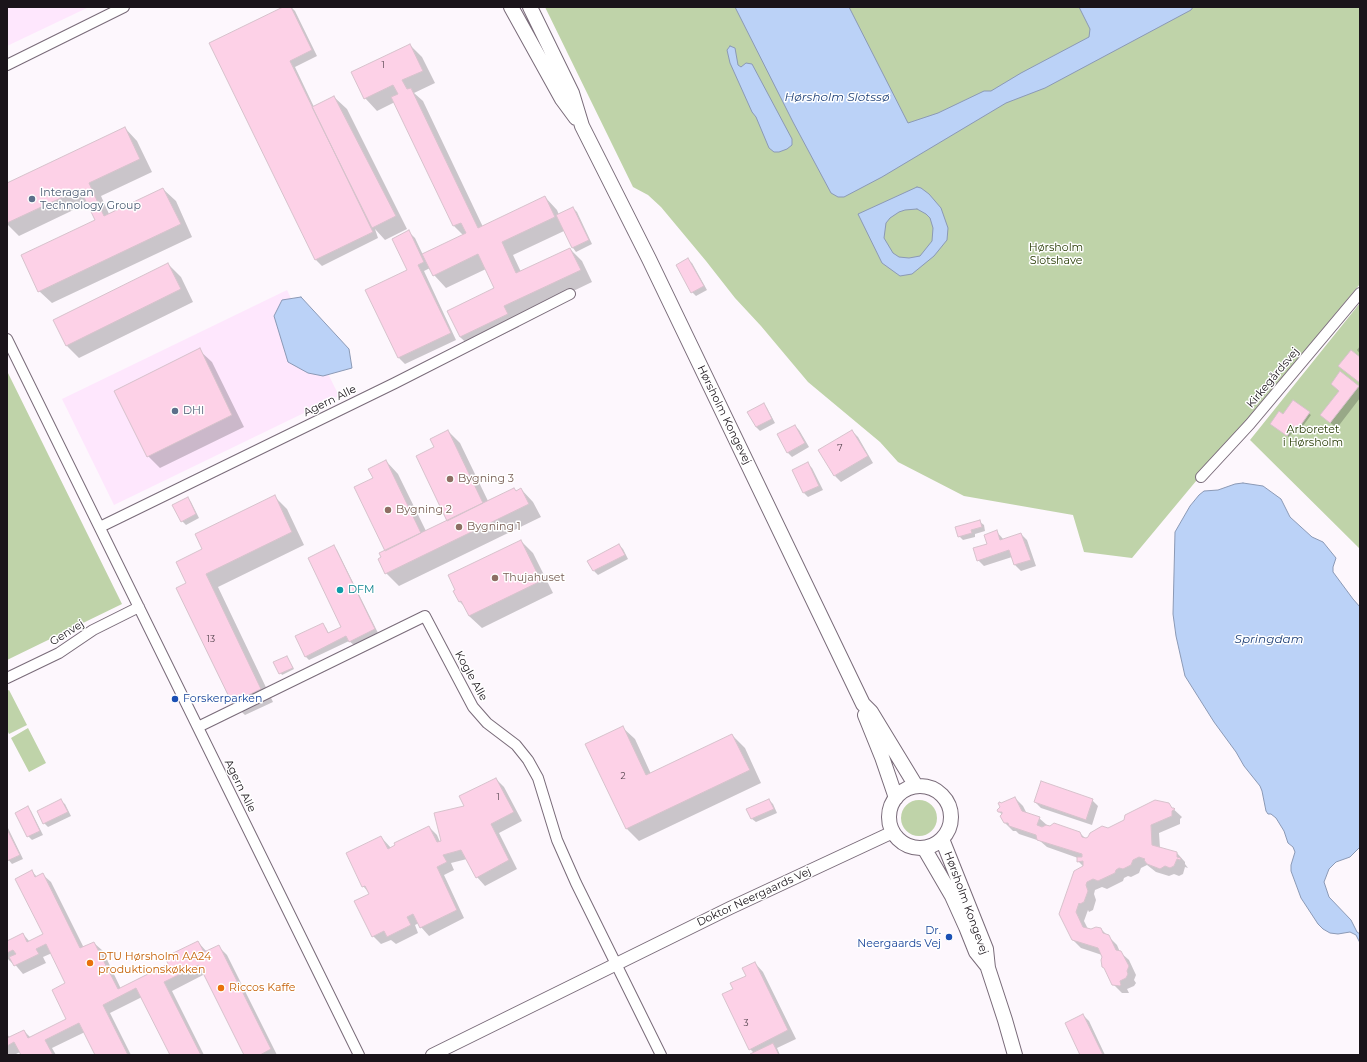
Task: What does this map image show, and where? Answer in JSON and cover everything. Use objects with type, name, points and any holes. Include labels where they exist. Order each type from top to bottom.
[{"type":"main road","name":"Hørsholm Kongevej","points":[[511,7],[562,99],[582,126],[649,259],[864,704],[871,712],[916,786]]},
{"type":"main road","name":"Hørsholm Kongevej","points":[[530,7],[572,93],[582,126]]},
{"type":"main road","name":"Hørsholm Kongevej","points":[[864,704],[865,716],[882,757],[896,798]]},
{"type":"main road","points":[[916,786],[931,788],[941,794],[948,803],[951,812],[951,822],[948,831],[942,839],[934,845],[924,848],[912,847],[902,842],[893,832],[889,820],[890,808],[896,798],[902,792],[916,786]]},
{"type":"main road","name":"Hørsholm Kongevej","points":[[942,839],[986,949],[988,968],[1015,1055]]},
{"type":"main road","name":"Hørsholm Kongevej","points":[[924,848],[952,896],[976,952],[988,968]]},
{"type":"street","points":[[7,65],[124,7]]},
{"type":"street","name":"Kirkegårdsvej","points":[[1201,477],[1250,424],[1360,293]]},
{"type":"street","name":"Agern Alle","points":[[100,527],[395,383],[570,294]]},
{"type":"street","name":"Agern Alle","points":[[7,339],[359,1055]]},
{"type":"street","name":"Genvej","points":[[7,678],[59,652],[93,630],[139,606]]},
{"type":"street","name":"Kogle Alle","points":[[198,727],[425,616],[473,707],[488,723],[516,745],[528,760],[538,778],[557,840],[616,964]]},
{"type":"street","name":"Doktor Neergaards Vej","points":[[432,1055],[735,906],[893,832]]},
{"type":"street","points":[[616,964],[661,1055]]},
{"type":"shaded area","points":[[7,7],[89,7],[7,46]]},
{"type":"shaded area","points":[[287,290],[339,396],[114,505],[62,399]]},
{"type":"green space","name":"Hørsholm Slotshave","points":[[545,7],[1360,7],[1360,284],[1132,558],[1084,552],[1073,515],[964,496],[898,462],[880,442],[808,382],[761,326],[735,298],[661,207],[648,195],[633,187]]},
{"type":"green space","name":"Arboretet i Hørsholm","points":[[1360,303],[1360,549],[1250,440]]},
{"type":"green space","points":[[7,371],[122,604],[7,660]]},
{"type":"green space","points":[[9,690],[27,725],[9,734],[7,730],[7,691]]},
{"type":"green space","points":[[28,728],[46,763],[29,772],[11,738]]},
{"type":"green space","points":[[923,800],[932,805],[936,811],[936,825],[932,831],[923,836],[915,836],[906,831],[902,825],[901,814],[906,805],[912,801]]},
{"type":"water","name":"Hørsholm Slotssø","points":[[735,7],[849,7],[908,123],[938,113],[984,91],[991,91],[1021,73],[1089,37],[1090,29],[1079,7],[1193,7],[1191,10],[1045,88],[1006,103],[882,177],[844,197],[838,197],[831,193],[793,122]]},
{"type":"water","points":[[730,46],[735,48],[738,65],[741,67],[746,63],[752,64],[792,139],[792,145],[787,149],[774,152],[769,148],[730,63],[727,50]]},
{"type":"water","points":[[917,187],[921,188],[929,194],[941,208],[948,228],[947,240],[934,256],[912,274],[900,276],[882,263],[858,214]],"holes":[[[917,209],[930,218],[933,228],[932,241],[920,256],[909,258],[899,257],[893,253],[884,238],[886,223],[890,218],[905,210]]]},
{"type":"water","points":[[301,297],[349,349],[352,368],[323,376],[308,373],[288,362],[274,316],[282,300]]},
{"type":"water","name":"Springdam","points":[[1243,483],[1263,486],[1281,499],[1290,517],[1312,537],[1323,542],[1336,558],[1333,572],[1360,607],[1360,847],[1350,857],[1336,862],[1329,869],[1324,882],[1329,897],[1351,920],[1357,932],[1360,934],[1360,943],[1356,935],[1350,932],[1338,934],[1330,933],[1318,924],[1301,898],[1291,871],[1291,865],[1295,852],[1293,847],[1288,843],[1284,831],[1276,818],[1271,814],[1268,814],[1266,811],[1260,786],[1244,766],[1236,752],[1214,722],[1185,676],[1176,636],[1173,614],[1175,532],[1190,506],[1204,491],[1218,490]]},
{"type":"building","points":[[283,7],[291,7],[312,50],[290,61],[373,232],[315,260],[209,43]]},
{"type":"building","points":[[410,44],[423,71],[402,80],[407,89],[411,88],[478,228],[545,196],[555,217],[502,242],[516,273],[570,248],[581,270],[504,306],[508,314],[460,337],[447,311],[494,288],[478,254],[433,276],[422,254],[466,233],[461,223],[453,226],[391,97],[398,94],[393,85],[364,99],[351,72]]},
{"type":"building","points":[[334,96],[396,216],[372,228],[312,107]]},
{"type":"building","points":[[125,127],[140,159],[89,183],[104,216],[163,188],[181,224],[38,292],[21,255],[95,220],[80,189],[7,223],[7,183]]},
{"type":"building","points":[[573,207],[589,240],[572,248],[556,215]]},
{"type":"building","points":[[409,230],[424,262],[418,265],[451,333],[398,358],[365,290],[407,270],[392,239]]},
{"type":"building","points":[[688,258],[704,286],[691,293],[676,265]]},
{"type":"building","points":[[168,263],[181,289],[66,346],[53,320]]},
{"type":"building","points":[[200,348],[232,415],[147,457],[114,391]]},
{"type":"building","points":[[1351,350],[1360,357],[1360,383],[1338,366]]},
{"type":"building","points":[[1340,371],[1359,386],[1330,423],[1320,415],[1339,391],[1331,384]]},
{"type":"building","points":[[1293,400],[1310,412],[1298,429],[1294,426],[1287,436],[1270,424],[1279,411],[1283,414]]},
{"type":"building","points":[[764,403],[772,419],[756,427],[747,412]]},
{"type":"building","points":[[795,425],[805,443],[787,453],[777,434]]},
{"type":"building","name":"Bygning 3","points":[[448,430],[483,503],[447,521],[416,456],[434,447],[430,439]]},
{"type":"building","points":[[852,430],[868,456],[834,476],[818,450]]},
{"type":"building","name":"Bygning 2","points":[[386,460],[421,533],[385,551],[354,487],[373,478],[368,469]]},
{"type":"building","points":[[808,462],[819,486],[803,493],[792,470]]},
{"type":"building","name":"Bygning 1","points":[[514,488],[516,491],[521,488],[529,504],[385,574],[378,559],[381,557],[379,553]]},
{"type":"building","points":[[275,495],[292,532],[206,574],[261,689],[232,703],[176,588],[186,583],[176,562],[202,549],[195,534]]},
{"type":"building","points":[[188,497],[196,514],[181,522],[172,505]]},
{"type":"building","points":[[980,520],[982,527],[971,530],[972,533],[958,537],[955,527]]},
{"type":"building","points":[[997,530],[1000,540],[1021,533],[1031,560],[1014,565],[1009,550],[977,561],[973,548],[987,544],[984,535]]},
{"type":"building","name":"Thujahuset","points":[[521,540],[541,581],[469,616],[461,601],[459,602],[453,591],[455,590],[448,575]]},
{"type":"building","points":[[619,544],[625,555],[593,571],[587,561]]},
{"type":"building","name":"DFM","points":[[334,545],[375,629],[349,642],[346,636],[305,657],[295,636],[323,623],[328,633],[341,627],[308,558]]},
{"type":"building","points":[[287,656],[293,668],[279,674],[273,662]]},
{"type":"building","points":[[623,726],[646,775],[732,734],[750,770],[626,829],[585,744]]},
{"type":"building","points":[[496,778],[514,812],[491,824],[509,860],[476,878],[461,850],[443,855],[447,862],[437,867],[457,910],[420,928],[413,914],[407,917],[411,925],[387,937],[384,931],[372,937],[354,901],[369,894],[365,886],[362,887],[346,853],[381,836],[388,849],[395,845],[394,843],[429,826],[437,842],[441,841],[434,813],[464,806],[459,796]]},
{"type":"building","points":[[1041,781],[1093,799],[1086,820],[1034,802]]},
{"type":"building","points":[[1015,797],[1022,811],[1040,817],[1037,825],[1042,827],[1046,825],[1050,826],[1054,823],[1080,832],[1082,837],[1086,838],[1090,833],[1102,826],[1108,828],[1124,820],[1125,815],[1155,800],[1169,803],[1172,808],[1175,809],[1172,811],[1172,816],[1151,825],[1152,845],[1177,852],[1177,857],[1181,858],[1180,860],[1177,859],[1174,866],[1170,868],[1165,866],[1160,869],[1147,864],[1144,860],[1145,859],[1139,857],[1133,860],[1131,865],[1123,869],[1119,868],[1115,873],[1098,881],[1093,879],[1087,882],[1086,885],[1088,891],[1084,902],[1079,903],[1076,912],[1083,927],[1091,929],[1096,927],[1101,928],[1103,933],[1109,935],[1116,950],[1121,951],[1129,966],[1127,971],[1128,974],[1126,978],[1120,981],[1120,986],[1112,985],[1104,968],[1102,967],[1102,957],[1098,948],[1072,940],[1059,914],[1074,871],[1083,866],[1083,861],[1077,862],[1077,857],[1082,857],[1082,854],[1037,840],[1036,835],[1009,826],[1008,823],[1004,823],[1000,816],[1002,812],[998,812],[997,810],[1000,807],[998,803]]},
{"type":"building","points":[[61,799],[68,812],[43,824],[37,811]]},
{"type":"building","points":[[769,799],[774,809],[751,819],[746,809]]},
{"type":"building","points":[[28,806],[40,831],[27,837],[15,813]]},
{"type":"building","points":[[7,829],[20,855],[7,861]]},
{"type":"building","points":[[32,870],[35,877],[43,873],[80,948],[94,942],[118,989],[168,964],[165,957],[198,941],[204,952],[219,945],[271,1049],[260,1055],[244,1055],[199,965],[164,982],[201,1055],[170,1055],[136,988],[103,1005],[128,1055],[95,1055],[79,1023],[45,1040],[53,1055],[21,1055],[14,1042],[7,1046],[7,1038],[24,1030],[28,1038],[66,1019],[52,990],[65,983],[46,944],[36,949],[39,954],[14,966],[9,957],[16,954],[13,950],[7,953],[7,941],[23,933],[27,942],[43,934],[15,879]]},
{"type":"building","points":[[755,962],[788,1030],[749,1050],[722,994],[733,989],[730,983],[746,976],[742,968]]},
{"type":"building","points":[[1083,1014],[1103,1055],[1080,1055],[1065,1023]]},
{"type":"building","points":[[773,1043],[779,1055],[750,1054]]},
{"type":"place","name":"Interagan Technology Group","points":[[32,199]]},
{"type":"place","name":"DHI","points":[[175,411]]},
{"type":"place","name":"Bygning 3","points":[[450,479]]},
{"type":"place","name":"Bygning 2","points":[[388,510]]},
{"type":"place","name":"Bygning 1","points":[[459,527]]},
{"type":"place","name":"Thujahuset","points":[[495,578]]},
{"type":"place","name":"DFM","points":[[340,590]]},
{"type":"place","name":"Forskerparken","points":[[175,699]]},
{"type":"place","name":"Dr. Neergaards Vej","points":[[949,937]]},
{"type":"place","name":"DTU Hørsholm AA24 produktionskøkken","points":[[90,963]]},
{"type":"place","name":"Riccos Kaffe","points":[[221,988]]}]
